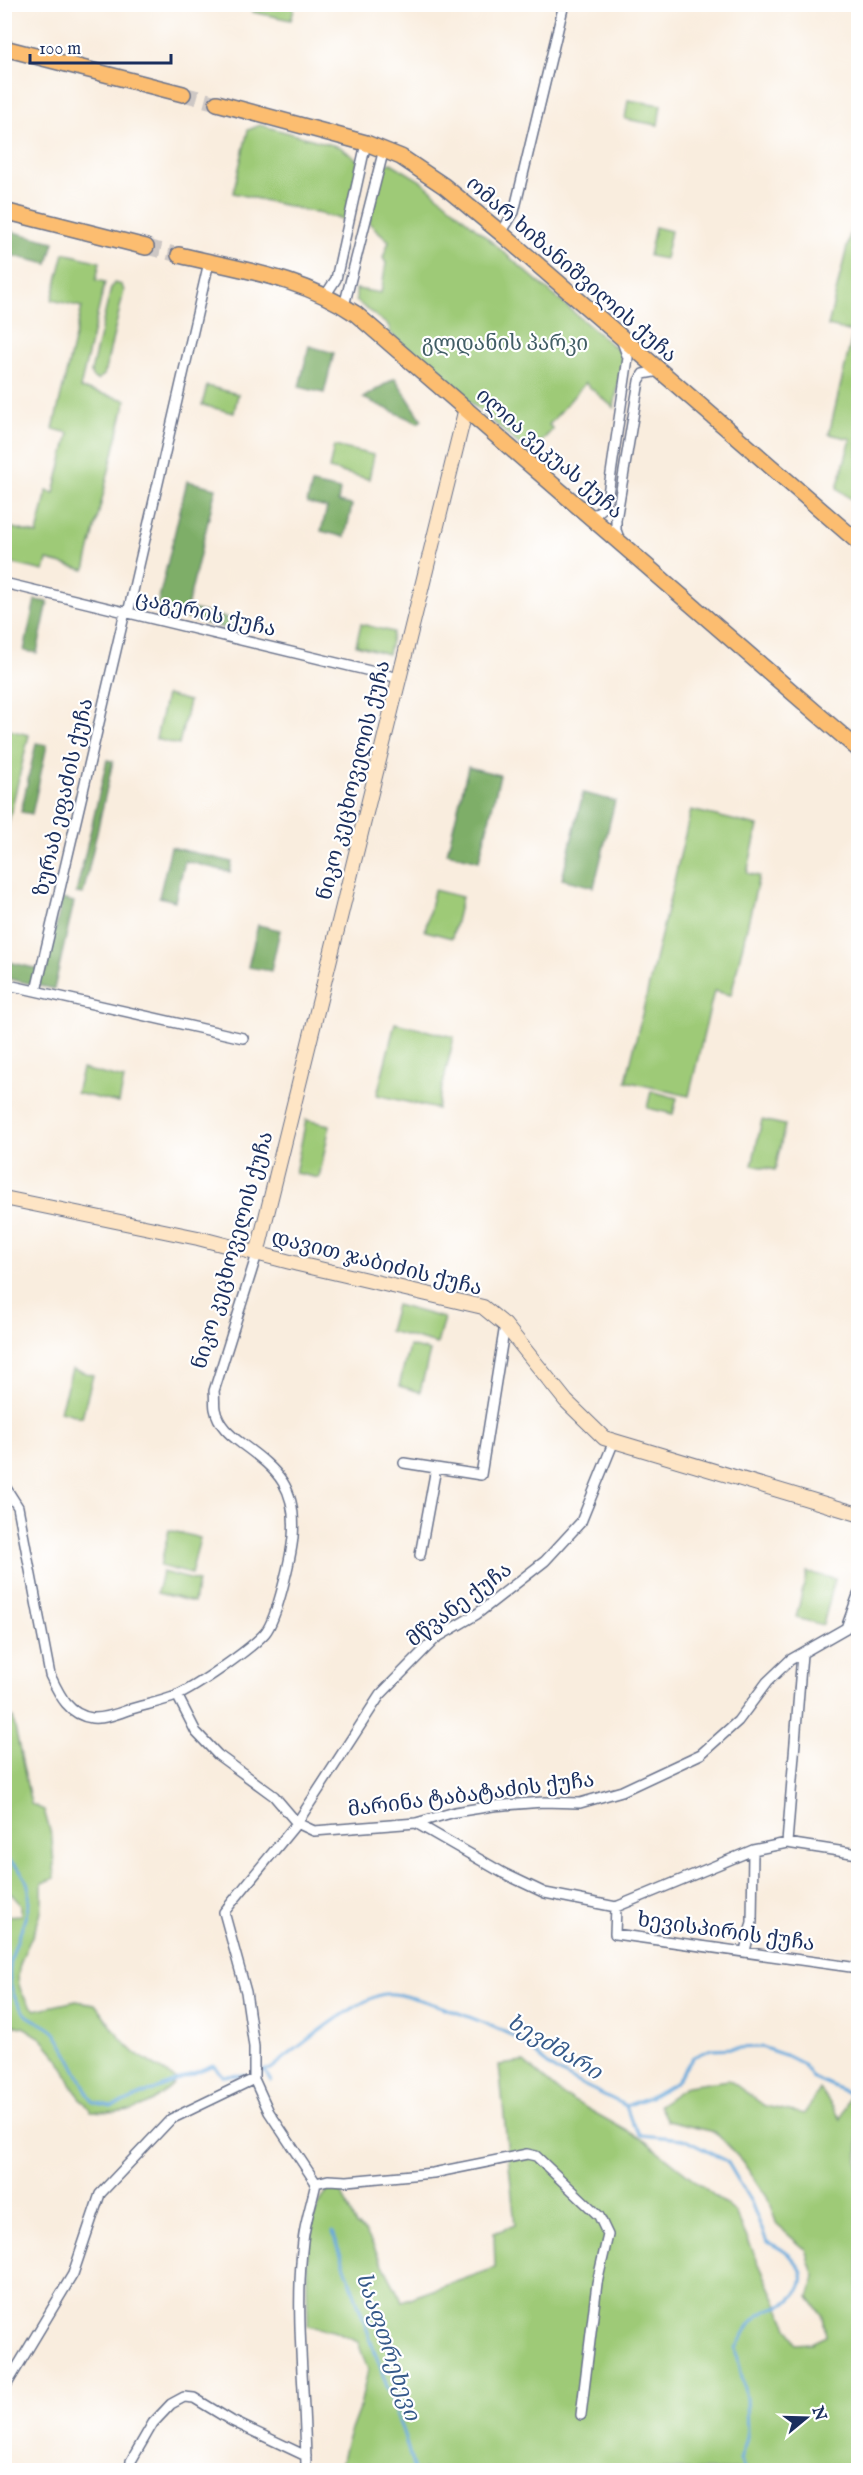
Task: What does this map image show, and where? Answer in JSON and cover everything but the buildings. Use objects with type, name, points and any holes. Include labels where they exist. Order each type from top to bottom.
[{"type":"main road","points":[[4,48],[183,94]]},
{"type":"main road","name":"ომარ ხიზანიშვილის ქუჩა","points":[[217,103],[366,143],[416,166],[501,233],[858,542]]},
{"type":"main road","points":[[4,211],[146,247]]},
{"type":"main road","name":"ილია ვეკუას ქუჩა","points":[[179,255],[279,277],[344,306],[373,328],[589,514],[858,749]]},
{"type":"street","points":[[501,233],[514,212],[564,4]]},
{"type":"street","points":[[325,296],[336,279],[366,143]]},
{"type":"street","points":[[344,306],[384,150]]},
{"type":"street","name":"ზურაბ ეფაძის ქუჩა","points":[[36,991],[210,262]]},
{"type":"street","points":[[589,514],[596,514],[603,508],[608,494],[628,358],[621,339]]},
{"type":"street","points":[[621,543],[616,530],[616,520],[639,381],[643,374],[659,371]]},
{"type":"street","name":"ნიკო კეცხოველის ქუჩა","points":[[4,1485],[18,1507],[51,1675],[60,1697],[72,1710],[92,1718],[109,1716],[177,1695],[239,1655],[265,1633],[273,1619],[293,1539],[293,1511],[289,1491],[283,1478],[270,1464],[232,1437],[222,1425],[215,1409],[214,1391],[257,1254],[466,408]]},
{"type":"street","name":"ცაგერის ქუჩა","points":[[4,583],[399,678]]},
{"type":"street","points":[[4,984],[243,1038]]},
{"type":"street","name":"დავით ჯაბიძის ქუჩა","points":[[4,1198],[198,1238],[483,1307],[505,1325],[566,1401],[604,1438],[858,1514]]},
{"type":"street","points":[[404,1463],[481,1475],[505,1325]]},
{"type":"street","name":"მწვანე ქუჩა","points":[[255,2079],[254,2047],[246,1992],[224,1912],[297,1823],[380,1695],[436,1638],[477,1614],[545,1561],[581,1522],[614,1441]]},
{"type":"street","points":[[420,1555],[436,1468]]},
{"type":"street","name":"მარინა ტაბატაძის ქუჩა","points":[[297,1823],[314,1831],[416,1823],[455,1812],[493,1806],[543,1802],[580,1803],[622,1791],[700,1754],[738,1720],[767,1682],[790,1660],[846,1628],[858,1595]]},
{"type":"street","points":[[788,1843],[802,1654]]},
{"type":"street","points":[[177,1695],[196,1732],[219,1755],[274,1796],[297,1823]]},
{"type":"street","points":[[416,1823],[503,1873],[545,1893],[615,1907],[753,1850],[788,1843],[858,1854]]},
{"type":"street","points":[[745,1951],[752,1922],[753,1850]]},
{"type":"street","name":"ხევისპირის ქუჩა","points":[[615,1907],[615,1934],[858,1968]]},
{"type":"street","points":[[4,2389],[73,2274],[100,2194],[171,2119],[255,2079],[269,2112],[316,2183],[303,2241],[301,2290],[300,2342],[306,2470]]},
{"type":"street","points":[[316,2183],[328,2180],[347,2181],[433,2173],[527,2154],[536,2156],[599,2216],[608,2235],[597,2283],[581,2415]]},
{"type":"street","points":[[130,2470],[131,2461],[153,2423],[171,2404],[184,2397],[194,2398],[232,2421],[306,2456]]},
{"type":"green space","points":[[253,4],[295,5],[291,20],[252,12]]},
{"type":"green space","points":[[628,100],[661,105],[658,125],[625,119]]},
{"type":"green space","points":[[260,125],[340,147],[358,160],[346,220],[233,193],[248,130]]},
{"type":"green space","name":"გლდანის პარკი","points":[[391,163],[421,181],[621,353],[622,362],[614,408],[585,383],[549,425],[553,429],[530,454],[389,332],[390,327],[356,301],[356,289],[381,293],[386,263],[383,258],[389,241],[369,223],[383,166]]},
{"type":"green space","points":[[858,201],[858,505],[837,488],[851,439],[829,434],[853,332],[828,326]]},
{"type":"green space","points":[[655,227],[671,231],[665,259],[649,256]]},
{"type":"green space","points":[[5,230],[54,242],[48,264],[5,254]]},
{"type":"green space","points":[[64,253],[100,262],[96,280],[105,282],[80,388],[126,400],[85,570],[47,560],[44,571],[5,562],[5,526],[37,534],[47,491],[54,493],[69,433],[53,429],[82,307],[52,300]]},
{"type":"green space","points":[[114,283],[122,285],[124,291],[104,375],[97,380],[92,377],[91,372]]},
{"type":"green space","points":[[309,346],[334,353],[324,393],[299,387]]},
{"type":"green space","points":[[395,378],[422,420],[418,423],[363,398]]},
{"type":"green space","points":[[207,386],[238,394],[234,413],[202,405]]},
{"type":"green space","points":[[334,446],[374,455],[369,479],[329,469]]},
{"type":"green space","points":[[187,481],[216,488],[187,608],[234,620],[232,630],[156,611]]},
{"type":"green space","points":[[312,484],[340,490],[338,502],[352,505],[345,537],[321,531],[327,508],[307,503]]},
{"type":"green space","points":[[35,600],[48,602],[37,653],[24,651]]},
{"type":"green space","points":[[361,624],[393,632],[388,654],[356,645]]},
{"type":"green space","points":[[166,695],[189,701],[179,745],[156,739]]},
{"type":"green space","points":[[4,729],[29,735],[5,837]]},
{"type":"green space","points":[[36,743],[47,745],[32,814],[21,812]]},
{"type":"green space","points":[[107,760],[113,761],[83,894],[76,893]]},
{"type":"green space","points":[[468,767],[500,775],[479,861],[447,853]]},
{"type":"green space","points":[[583,793],[615,801],[594,887],[562,879]]},
{"type":"green space","points":[[691,810],[758,826],[747,873],[759,876],[731,995],[714,991],[689,1096],[626,1081]]},
{"type":"green space","points":[[171,847],[232,862],[230,872],[185,861],[175,901],[159,897]]},
{"type":"green space","points":[[434,890],[462,897],[452,938],[425,931]]},
{"type":"green space","points":[[62,899],[74,902],[54,989],[5,978],[5,961],[46,971]]},
{"type":"green space","points":[[258,925],[280,930],[271,971],[248,967]]},
{"type":"green space","points":[[395,1023],[454,1037],[437,1109],[377,1095]]},
{"type":"green space","points":[[82,1069],[124,1079],[119,1103],[76,1093]]},
{"type":"green space","points":[[651,1091],[677,1098],[673,1114],[647,1108]]},
{"type":"green space","points":[[306,1120],[330,1125],[319,1178],[295,1173]]},
{"type":"green space","points":[[762,1120],[785,1125],[775,1170],[752,1165]]},
{"type":"green space","points":[[396,1305],[444,1318],[437,1344],[389,1331]]},
{"type":"green space","points":[[409,1346],[430,1351],[420,1392],[399,1386]]},
{"type":"green space","points":[[72,1369],[93,1375],[82,1417],[60,1411]]},
{"type":"green space","points":[[169,1530],[200,1538],[191,1574],[160,1566]]},
{"type":"green space","points":[[162,1572],[198,1581],[194,1602],[157,1593]]},
{"type":"green space","points":[[807,1572],[835,1579],[823,1625],[796,1618]]},
{"type":"green space","points":[[13,1718],[31,1804],[44,1810],[52,1838],[55,1878],[42,1883],[41,1912],[20,1964],[19,1986],[35,2010],[76,2001],[95,2004],[122,2040],[135,2053],[177,2080],[157,2098],[138,2108],[117,2112],[91,2111],[73,2088],[59,2059],[41,2038],[25,2028],[5,2022],[5,1916],[21,1915],[21,1905],[4,1885],[5,1720]]},
{"type":"green space","points":[[524,2062],[563,2095],[645,2141],[735,2212],[796,2344],[811,2343],[826,2336],[823,2316],[809,2297],[815,2277],[806,2250],[777,2225],[767,2197],[742,2161],[715,2132],[667,2121],[659,2105],[687,2086],[729,2080],[765,2106],[804,2114],[820,2089],[841,2119],[855,2077],[858,2078],[858,2470],[340,2470],[346,2443],[360,2406],[368,2370],[358,2342],[333,2331],[308,2326],[307,2256],[318,2206],[327,2191],[340,2189],[356,2226],[366,2232],[402,2301],[495,2268],[494,2233],[515,2225],[499,2065]]},
{"type":"waterway","name":"ხევძმარი","points":[[4,1858],[20,1871],[28,1884],[29,1899],[11,1963],[10,1979],[13,1994],[28,2016],[55,2033],[93,2102],[111,2106],[125,2102],[213,2065],[223,2076],[244,2075]]},
{"type":"waterway","name":"ხევძმარი","points":[[261,2071],[271,2069],[360,2004],[374,1997],[396,1994],[452,2010],[507,2033],[523,2042],[553,2069],[626,2106]]},
{"type":"waterway","name":"ხევძმარი","points":[[626,2106],[652,2096],[675,2083],[693,2057],[711,2049],[761,2047],[803,2064],[812,2077],[858,2097]]},
{"type":"waterway","name":"სააფთრეხევი","points":[[264,2070],[271,2081]]},
{"type":"waterway","points":[[626,2106],[632,2123],[641,2135],[683,2139],[727,2161],[751,2202],[767,2242],[792,2258],[802,2273],[802,2282],[798,2291],[790,2300],[757,2317],[736,2348],[746,2398],[747,2438],[740,2460],[745,2470]]},
{"type":"waterway","name":"სააფთრეხევი","points":[[333,2232],[404,2435],[414,2470]]},
{"type":"tunnel","points":[[183,94],[217,103]]},
{"type":"tunnel","points":[[146,247],[179,255]]}]
